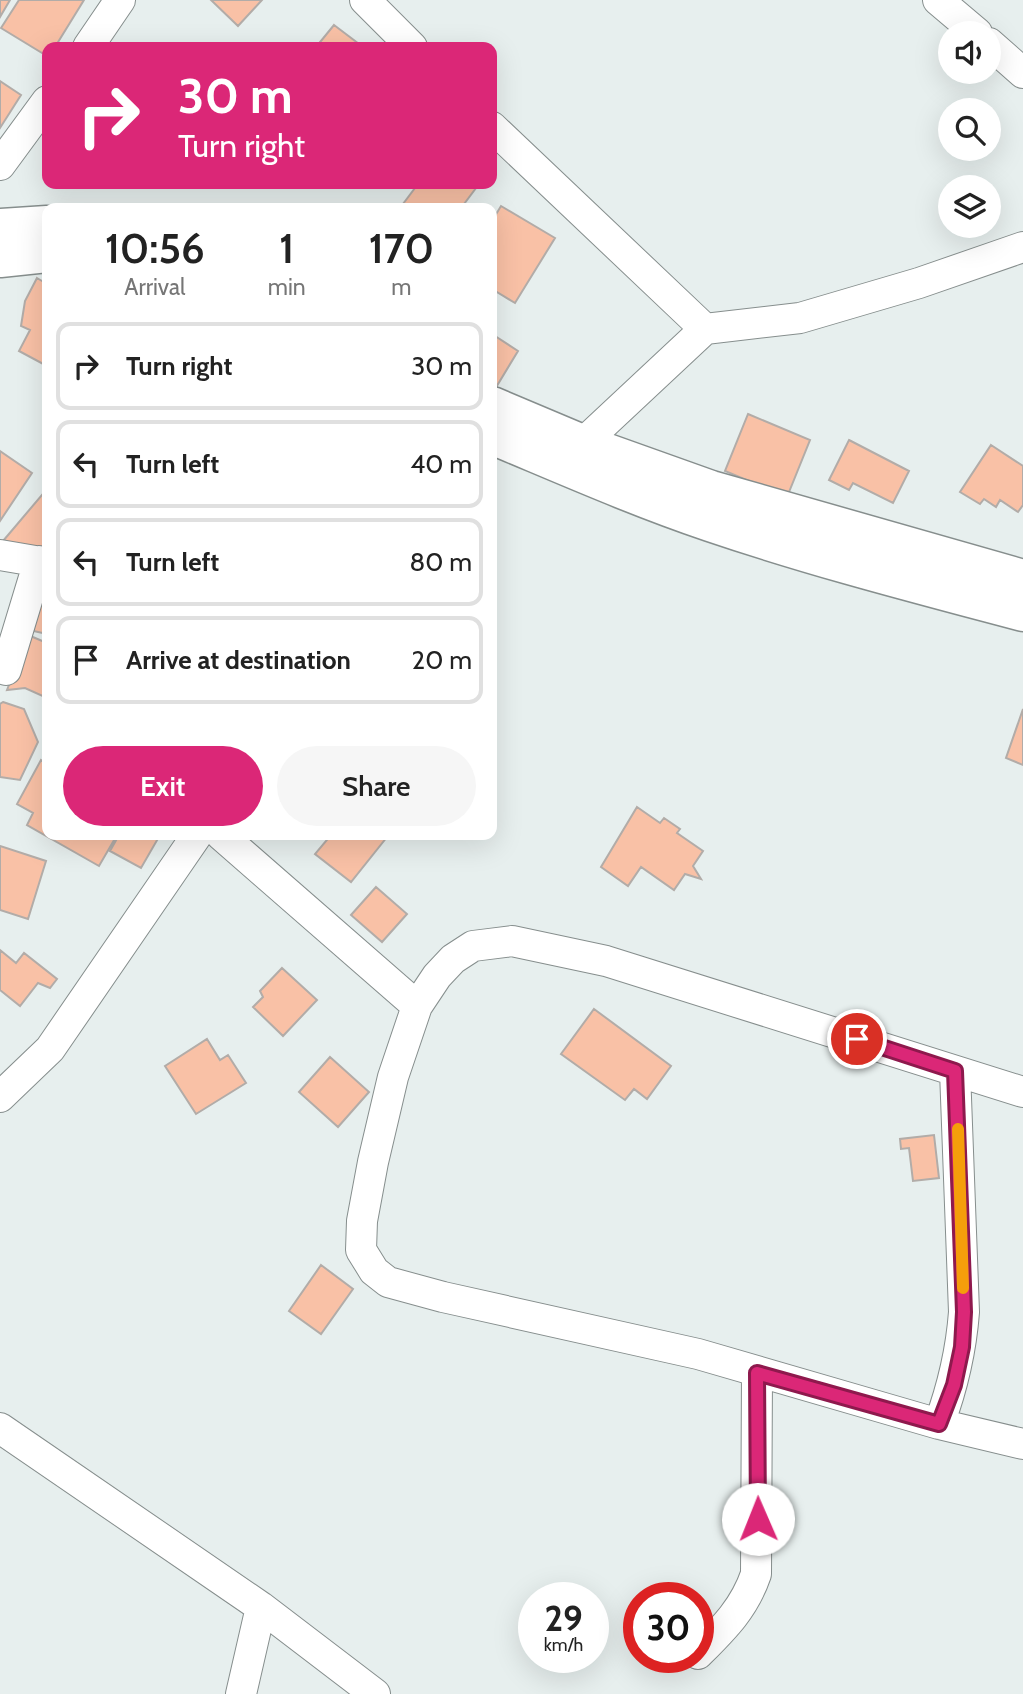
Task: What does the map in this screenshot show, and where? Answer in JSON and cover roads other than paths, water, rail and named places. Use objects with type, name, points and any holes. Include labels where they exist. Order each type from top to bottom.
[{"type":"street","points":[[92,42],[121,0]]},
{"type":"street","points":[[365,0],[407,42]]},
{"type":"street","points":[[938,0],[963,21]]},
{"type":"street","points":[[1001,54],[1023,73]]},
{"type":"street","points":[[0,165],[42,108]]},
{"type":"street","points":[[497,132],[705,329]]},
{"type":"street","points":[[0,228],[42,225]]},
{"type":"street","points":[[582,444],[705,329],[800,318],[919,283],[1023,247]]},
{"type":"street","points":[[0,258],[42,254]]},
{"type":"street","points":[[497,408],[582,444],[711,490],[1023,579]]},
{"type":"street","points":[[497,437],[629,493],[709,522],[817,557],[1023,612]]},
{"type":"street","points":[[0,555],[42,562]]},
{"type":"street","points":[[6,670],[42,565]]},
{"type":"street","points":[[0,1097],[24,1077],[57,1041],[194,840]]},
{"type":"street","points":[[227,840],[417,1006]]},
{"type":"street","points":[[1023,1092],[645,972],[512,941],[472,946],[453,959],[437,976],[417,1006],[393,1077],[362,1222],[361,1250],[374,1271],[388,1282],[443,1297],[698,1354],[939,1424],[1023,1444]]},
{"type":"street","points":[[939,1424],[954,1385],[962,1347],[964,1312],[955,1071]]},
{"type":"street","points":[[714,1639],[737,1615],[749,1595],[756,1574],[757,1373]]},
{"type":"street","points":[[0,1428],[261,1607],[375,1694]]},
{"type":"street","points":[[241,1694],[261,1607]]}]
